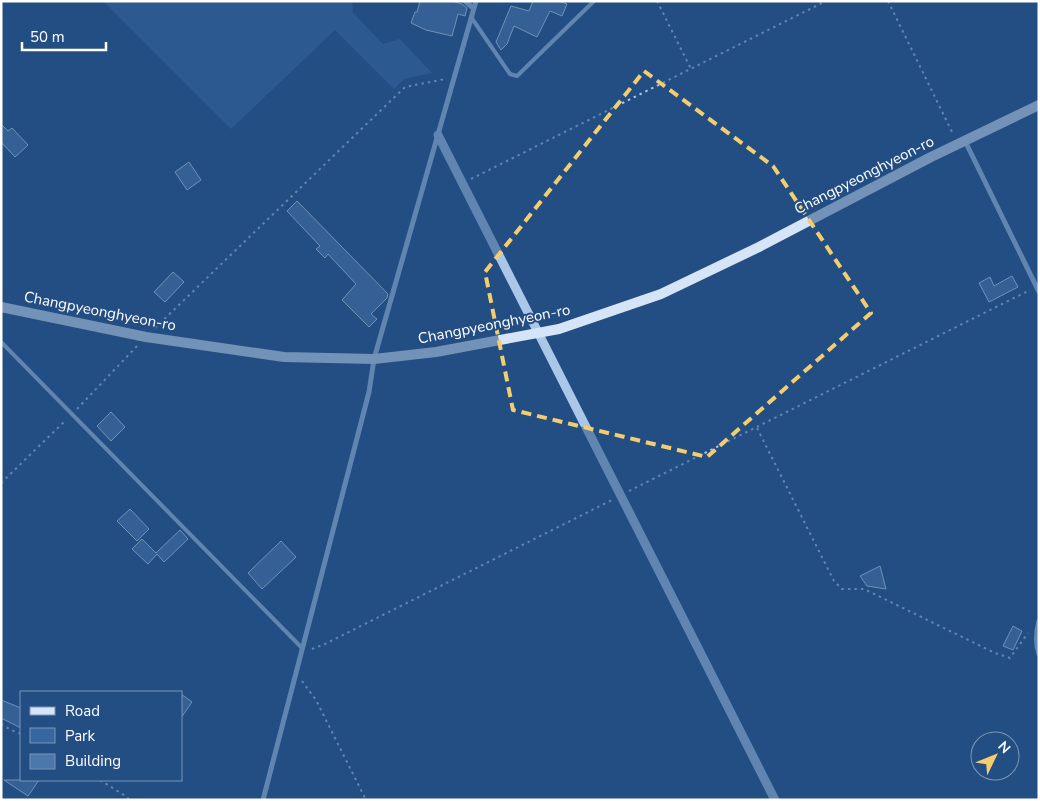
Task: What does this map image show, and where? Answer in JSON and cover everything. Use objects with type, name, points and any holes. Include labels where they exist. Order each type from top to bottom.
[{"type":"main road","name":"Changpyeonghyeon-ro","points":[[1,307],[146,337],[284,357],[374,359],[436,352],[540,333],[559,329],[661,294],[759,247],[961,142],[1039,105]]},
{"type":"street","points":[[465,1],[473,8]]},
{"type":"street","points":[[263,800],[369,392],[374,359],[476,1]]},
{"type":"street","points":[[438,136],[540,333],[775,800]]},
{"type":"street","points":[[961,142],[1037,290]]},
{"type":"street","points":[[1039,621],[1036,646],[1039,654]]},
{"type":"lane","points":[[471,17],[510,74],[516,76],[594,1]]},
{"type":"lane","points":[[1,342],[302,648]]},
{"type":"path","points":[[657,1],[691,69]]},
{"type":"path","points":[[463,183],[826,1]]},
{"type":"path","points":[[888,1],[961,142]]},
{"type":"path","points":[[1,483],[72,414],[146,337],[405,87],[454,77]]},
{"type":"path","points":[[302,648],[311,649],[325,644],[621,495],[1037,290]]},
{"type":"path","points":[[757,428],[834,581],[842,589],[864,589],[995,653],[1010,658],[1028,633],[1037,628]]},
{"type":"path","points":[[295,674],[306,685],[316,700],[366,800]]},
{"type":"path","points":[[1,724],[20,734]]},
{"type":"path","points":[[102,781],[127,796],[129,800]]},
{"type":"highlighted area","points":[[644,71],[773,166],[871,313],[707,457],[513,410],[485,272]]},
{"type":"green space","points":[[103,1],[352,1],[353,13],[383,44],[400,39],[432,73],[404,79],[394,89],[335,30],[231,129]]},
{"type":"building","points":[[420,1],[452,1],[462,4],[467,8],[465,16],[458,14],[452,36],[426,30],[411,23]]},
{"type":"building","points":[[533,1],[559,1],[567,4],[562,16],[550,11],[537,37],[514,26],[507,44],[501,50],[496,42],[511,6],[529,11]]},
{"type":"building","points":[[1,124],[8,131],[12,128],[28,145],[15,157],[1,142]]},
{"type":"building","points":[[189,162],[201,180],[187,190],[175,172]]},
{"type":"building","points":[[297,201],[388,294],[387,298],[371,314],[377,319],[369,327],[342,300],[356,284],[328,254],[325,258],[316,249],[320,246],[287,211]]},
{"type":"building","points":[[173,272],[184,282],[165,302],[154,292]]},
{"type":"building","points":[[1012,276],[1018,287],[989,302],[979,283],[990,277],[994,286]]},
{"type":"building","points":[[111,412],[125,427],[111,441],[97,426]]},
{"type":"building","points":[[130,509],[149,529],[137,541],[117,521]]},
{"type":"building","points":[[180,530],[188,539],[164,562],[157,554],[148,564],[132,549],[142,539],[156,553]]},
{"type":"building","points":[[281,541],[296,557],[262,589],[248,573]]},
{"type":"building","points":[[880,566],[886,589],[867,586],[860,576]]},
{"type":"building","points":[[1013,626],[1022,631],[1013,650],[1003,646]]},
{"type":"building","points":[[182,695],[192,702],[182,717]]},
{"type":"building","points":[[1,700],[20,708],[20,728],[1,718]]},
{"type":"building","points":[[4,780],[38,781],[28,796]]}]
